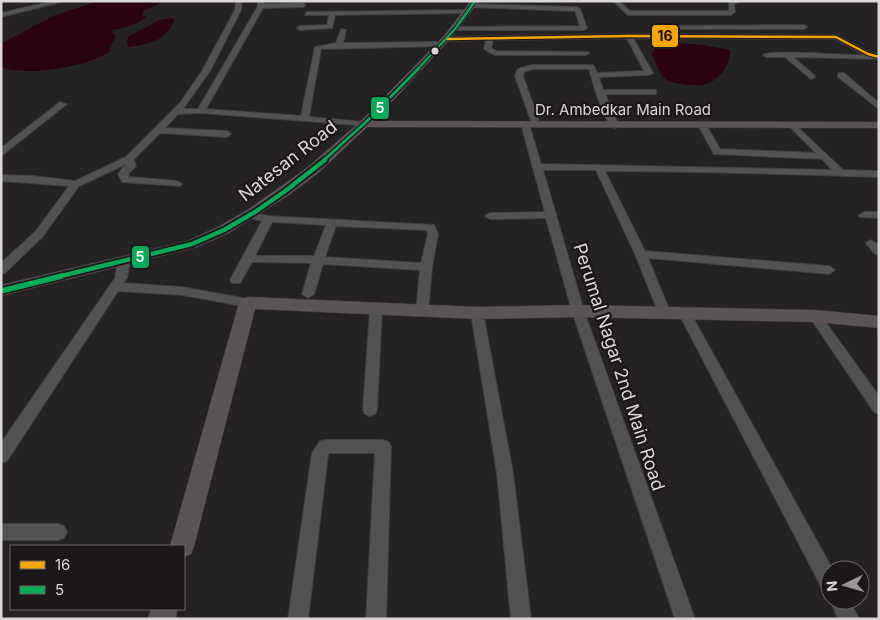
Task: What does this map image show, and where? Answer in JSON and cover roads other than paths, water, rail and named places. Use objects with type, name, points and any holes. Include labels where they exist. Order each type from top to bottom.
[{"type":"street","points":[[1,15],[62,1]]},
{"type":"street","points":[[1,270],[39,234],[76,184],[129,159],[176,112],[206,71],[238,10],[239,1]]},
{"type":"street","points":[[544,1],[547,17]]},
{"type":"street","points":[[616,1],[626,12],[654,14],[731,13],[731,3],[738,1]]},
{"type":"street","points":[[201,111],[261,4],[303,5]]},
{"type":"street","points":[[307,14],[471,6],[577,9],[584,28]]},
{"type":"street","name":"Natesan Road","points":[[1,291],[192,244],[250,216],[276,199],[366,124],[443,42],[471,6]]},
{"type":"street","points":[[690,7],[697,14]]},
{"type":"street","points":[[649,8],[654,14]]},
{"type":"street","points":[[300,28],[330,27],[332,13]]},
{"type":"street","points":[[653,28],[804,27]]},
{"type":"street","points":[[453,29],[594,28]]},
{"type":"street","points":[[672,28],[679,36]]},
{"type":"street","points":[[340,44],[343,30]]},
{"type":"street","points":[[305,118],[318,47],[340,44],[580,36],[821,37],[842,39],[870,57]]},
{"type":"street","points":[[580,36],[605,106],[615,126]]},
{"type":"street","points":[[594,71],[649,73],[629,36]]},
{"type":"street","points":[[490,38],[487,49],[495,53],[586,53]]},
{"type":"street","points":[[787,55],[812,77]]},
{"type":"street","points":[[766,56],[811,55],[847,59],[879,57]]},
{"type":"street","name":"Perumal Nagar 2nd Main Road","points":[[594,71],[532,67],[521,71],[518,76],[530,124],[537,167],[578,312],[685,619]]},
{"type":"street","points":[[841,75],[879,106]]},
{"type":"street","points":[[601,92],[652,92]]},
{"type":"street","points":[[1,153],[63,104]]},
{"type":"street","points":[[176,112],[201,111],[366,124]]},
{"type":"street","name":"Dr. Ambedkar Main Road","points":[[366,124],[615,126],[879,125]]},
{"type":"street","points":[[702,125],[725,169]]},
{"type":"street","points":[[794,125],[842,174]]},
{"type":"street","points":[[159,130],[227,134]]},
{"type":"street","points":[[717,152],[823,156]]},
{"type":"street","points":[[129,159],[131,166],[123,174],[125,180],[177,184]]},
{"type":"street","points":[[537,167],[725,169],[879,174]]},
{"type":"street","points":[[599,168],[640,254],[665,314]]},
{"type":"street","points":[[1,178],[33,179],[76,184]]},
{"type":"street","points":[[490,216],[550,215]]},
{"type":"street","points":[[864,215],[879,216]]},
{"type":"street","points":[[250,216],[268,219],[430,227],[433,234],[426,267],[422,311]]},
{"type":"street","points":[[236,280],[268,219]]},
{"type":"street","points":[[308,294],[332,222]]},
{"type":"street","points":[[871,243],[879,252]]},
{"type":"street","points":[[640,254],[829,270]]},
{"type":"street","points":[[248,258],[318,260],[426,267]]},
{"type":"street","points":[[1,456],[121,278],[124,261]]},
{"type":"street","points":[[114,288],[150,287],[248,303],[376,309],[477,313],[578,312],[815,316],[879,322]]},
{"type":"street","points":[[182,545],[248,303]]},
{"type":"street","points":[[370,410],[376,309]]},
{"type":"street","points":[[477,313],[505,473],[521,619]]},
{"type":"street","points":[[685,314],[820,565]]},
{"type":"street","points":[[815,316],[878,405]]},
{"type":"street","points":[[298,619],[320,452],[326,446],[336,445],[383,447],[376,619]]},
{"type":"street","points":[[1,532],[58,532]]}]
